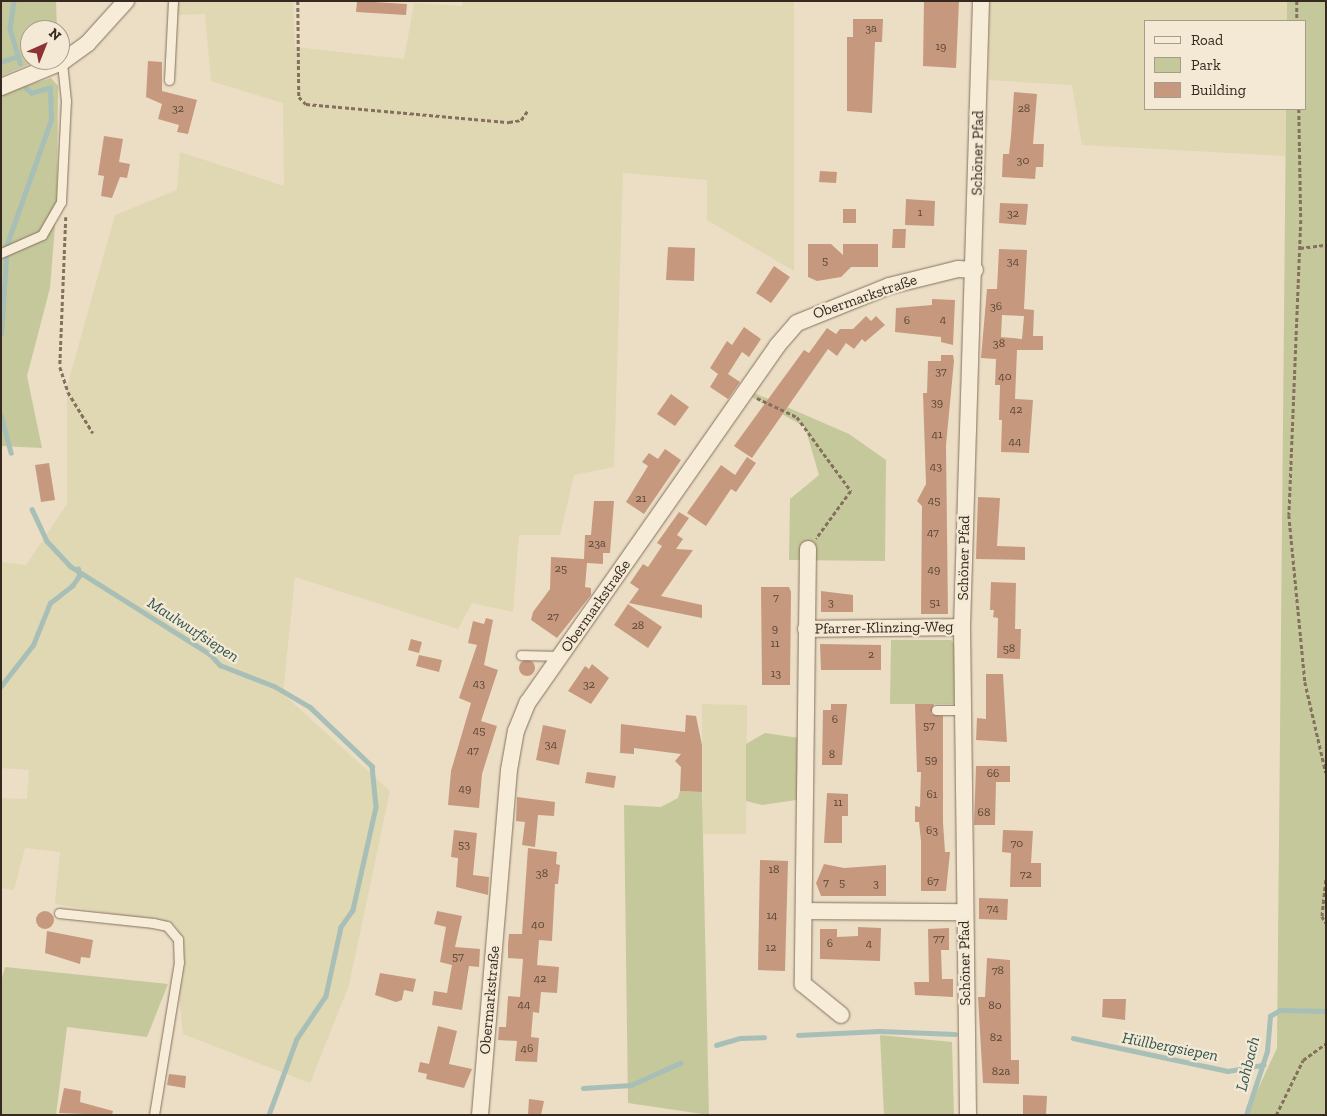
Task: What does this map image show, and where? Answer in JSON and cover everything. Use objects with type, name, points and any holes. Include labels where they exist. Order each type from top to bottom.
[{"type":"street","points":[[70,56],[88,43],[126,1]]},
{"type":"street","name":"Schöner Pfad","points":[[968,1115],[964,912],[962,627],[975,270],[981,1]]},
{"type":"street","points":[[1,87],[42,70]]},
{"type":"street","name":"Obermarkstraße","points":[[480,1115],[512,749],[528,702],[777,346],[797,323],[813,314],[889,286],[958,269],[975,270]]},
{"type":"street","name":"Pfarrer-Klinzing-Weg","points":[[808,549],[805,988],[841,1016]]},
{"type":"street","name":"Pfarrer-Klinzing-Weg","points":[[806,629],[962,627]]},
{"type":"street","points":[[806,911],[964,912]]},
{"type":"lane","points":[[169,80],[173,1]]},
{"type":"lane","points":[[1,253],[42,235],[61,202],[66,101],[63,70]]},
{"type":"lane","points":[[521,655],[561,656]]},
{"type":"lane","points":[[936,710],[962,710]]},
{"type":"lane","points":[[59,913],[167,926],[178,939],[180,956],[154,1115]]},
{"type":"path","points":[[298,1],[299,97],[306,104],[509,122],[521,120],[528,110]]},
{"type":"path","points":[[1297,1],[1297,20]]},
{"type":"path","points":[[1299,110],[1300,248],[1289,515],[1305,682],[1326,773]]},
{"type":"path","points":[[61,202],[67,221],[58,337],[60,367],[68,392],[93,433]]},
{"type":"path","points":[[1300,248],[1326,245]]},
{"type":"path","points":[[746,391],[797,417],[851,491],[808,549]]},
{"type":"path","points":[[1326,880],[1322,916],[1326,923]]},
{"type":"path","points":[[1276,1115],[1303,1060],[1326,1043]]},
{"type":"shaded area","points":[[177,1],[293,1],[295,47],[404,59],[414,3],[462,6],[463,1],[794,1],[794,271],[707,220],[707,180],[623,173],[614,467],[574,475],[560,535],[519,535],[513,612],[472,603],[458,629],[295,577],[283,694],[390,791],[349,985],[310,1083],[183,1034],[178,985],[184,950],[181,934],[174,924],[55,904],[60,852],[25,848],[14,890],[1,888],[1,798],[27,799],[29,770],[1,768],[1,562],[26,565],[67,504],[67,387],[115,215],[177,190],[180,152],[284,186],[283,103],[211,81],[205,14],[176,15]]},
{"type":"shaded area","points":[[988,1],[1287,1],[1287,20],[1144,20],[1144,110],[1286,110],[1285,156],[1082,145],[1072,85],[989,80]]},
{"type":"shaded area","points":[[702,704],[747,705],[746,834],[703,834]]},
{"type":"green space","points":[[1,1],[56,1],[57,20],[20,20],[20,68],[1,76]]},
{"type":"green space","points":[[1287,1],[1326,1],[1326,1115],[1246,1115],[1277,1048],[1286,110],[1307,110],[1307,20],[1287,20]]},
{"type":"green space","points":[[51,78],[58,86],[57,200],[50,288],[27,376],[42,448],[1,446],[1,94]]},
{"type":"green space","points":[[752,392],[849,434],[886,460],[885,561],[789,560],[790,499],[819,475],[805,427],[750,396]]},
{"type":"green space","points":[[891,640],[951,640],[955,645],[954,704],[890,704]]},
{"type":"green space","points":[[765,733],[799,738],[803,799],[762,805],[746,801],[746,744]]},
{"type":"green space","points":[[680,791],[702,792],[709,1115],[628,1103],[624,805],[661,807],[678,798]]},
{"type":"green space","points":[[5,967],[168,984],[147,1037],[67,1027],[56,1115],[1,1115],[1,982]]},
{"type":"green space","points":[[880,1035],[952,1042],[954,1115],[884,1115]]},
{"type":"building","points":[[357,1],[407,4],[406,15],[356,12]]},
{"type":"building","points":[[924,1],[959,1],[956,68],[923,66]]},
{"type":"building","points":[[853,19],[883,19],[882,42],[875,42],[872,113],[847,111],[847,37],[853,37]]},
{"type":"building","points":[[148,61],[162,62],[162,91],[197,100],[188,134],[177,132],[179,125],[158,119],[162,104],[146,97]]},
{"type":"building","points":[[1014,92],[1037,94],[1033,144],[1044,144],[1043,167],[1036,167],[1035,179],[1002,177],[1003,154],[1009,154]]},
{"type":"building","points":[[104,136],[123,139],[119,162],[130,164],[127,178],[120,177],[112,198],[101,196],[104,176],[98,175]]},
{"type":"building","points":[[820,171],[837,172],[836,183],[819,182]]},
{"type":"building","points":[[906,199],[935,201],[934,226],[905,225]]},
{"type":"building","points":[[1000,203],[1028,204],[1026,225],[999,223]]},
{"type":"building","points":[[843,209],[856,209],[856,223],[843,223]]},
{"type":"building","points":[[893,229],[906,229],[905,248],[892,248]]},
{"type":"building","points":[[808,244],[831,244],[843,255],[843,244],[878,244],[878,267],[851,267],[841,277],[817,281],[808,277]]},
{"type":"building","points":[[668,247],[695,248],[694,281],[666,280]]},
{"type":"building","points":[[999,249],[1027,250],[1024,309],[1034,310],[1033,336],[1043,336],[1043,350],[1017,350],[1015,399],[1033,400],[1029,453],[1001,452],[1002,420],[999,420],[1000,385],[995,385],[996,359],[981,358],[987,289],[997,289]],"holes":[[[1002,315],[1024,316],[1022,339],[1001,337]]]},
{"type":"building","points":[[774,266],[790,277],[771,303],[756,293]]},
{"type":"building","points":[[932,299],[955,300],[953,345],[941,342],[941,337],[895,332],[896,308],[932,305]]},
{"type":"building","points":[[866,316],[871,321],[876,316],[885,325],[865,342],[862,339],[854,349],[846,343],[837,356],[828,349],[752,458],[734,446],[804,350],[809,353],[827,328],[836,334],[840,329],[853,329]]},
{"type":"building","points":[[744,327],[761,339],[749,357],[742,352],[728,374],[740,382],[728,399],[710,387],[718,374],[710,368],[727,341],[732,345]]},
{"type":"building","points":[[941,355],[953,355],[954,361],[946,445],[948,614],[921,614],[922,506],[917,501],[926,484],[923,393],[927,393],[928,361],[941,361]]},
{"type":"building","points":[[671,394],[689,407],[675,426],[657,414]]},
{"type":"building","points":[[665,449],[681,460],[644,514],[626,502],[648,466],[642,462],[649,453],[658,459]]},
{"type":"building","points":[[747,457],[756,463],[736,492],[731,489],[706,526],[687,513],[721,465],[735,475]]},
{"type":"building","points":[[49,463],[55,500],[41,502],[35,465]]},
{"type":"building","points":[[978,497],[1000,498],[997,546],[1025,547],[1025,560],[976,559]]},
{"type":"building","points":[[594,501],[614,501],[610,553],[603,553],[603,564],[587,563],[585,587],[591,588],[591,595],[557,638],[531,620],[533,612],[550,589],[551,557],[584,559],[585,535],[591,535]]},
{"type":"building","points":[[679,512],[689,518],[677,535],[683,539],[676,549],[693,550],[661,596],[702,605],[702,618],[629,603],[639,589],[630,583],[643,564],[648,567],[662,546],[657,543]]},
{"type":"building","points":[[991,582],[1016,583],[1015,629],[1021,629],[1020,659],[997,658],[998,618],[993,617],[994,610],[990,610]]},
{"type":"building","points":[[761,587],[789,587],[791,592],[790,685],[762,685]]},
{"type":"building","points":[[821,591],[853,595],[853,612],[821,612]]},
{"type":"building","points":[[628,604],[662,627],[648,648],[614,625]]},
{"type":"building","points":[[486,618],[493,620],[484,665],[498,670],[481,721],[497,726],[482,774],[479,808],[448,805],[451,771],[471,703],[459,698],[477,645],[468,643],[473,621],[484,624]]},
{"type":"building","points":[[411,639],[422,642],[419,653],[408,650]]},
{"type":"building","points":[[820,644],[881,645],[881,670],[821,670]]},
{"type":"building","points":[[419,655],[442,660],[439,672],[416,666]]},
{"type":"building","points":[[527,660],[533,662],[535,668],[533,674],[527,676],[521,674],[519,668],[521,662]]},
{"type":"building","points":[[592,664],[609,678],[591,704],[568,691],[585,666],[589,669]]},
{"type":"building","points":[[986,674],[1003,674],[1007,742],[976,740],[977,718],[986,719]]},
{"type":"building","points":[[831,704],[847,704],[842,765],[822,765],[823,710],[831,710]]},
{"type":"building","points":[[915,704],[934,704],[931,714],[943,716],[943,822],[945,852],[950,852],[946,891],[921,891],[921,841],[919,822],[915,822],[915,806],[920,807],[921,772],[917,772]]},
{"type":"building","points":[[686,715],[696,716],[702,745],[702,792],[680,791],[681,767],[675,761],[681,754],[634,748],[634,754],[620,753],[621,724],[685,732]]},
{"type":"building","points":[[543,725],[566,730],[559,765],[536,760]]},
{"type":"building","points":[[976,766],[1010,766],[1010,782],[996,782],[995,825],[974,825]]},
{"type":"building","points":[[587,772],[616,776],[614,788],[585,783]]},
{"type":"building","points":[[827,793],[848,794],[848,816],[842,816],[842,843],[824,843]]},
{"type":"building","points":[[517,797],[555,802],[554,816],[538,815],[535,847],[522,845],[525,822],[516,821]]},
{"type":"building","points":[[454,830],[477,833],[473,875],[489,877],[488,895],[456,887],[458,858],[451,857]]},
{"type":"building","points":[[1003,830],[1033,831],[1031,863],[1041,863],[1041,887],[1010,887],[1011,853],[1002,852]]},
{"type":"building","points":[[528,848],[557,852],[556,864],[560,865],[558,884],[555,884],[552,941],[539,940],[537,965],[559,967],[557,993],[541,992],[539,1013],[533,1012],[531,1037],[539,1038],[537,1062],[515,1061],[517,1041],[498,1040],[499,1027],[506,1027],[508,996],[520,997],[523,959],[508,958],[508,944],[509,934],[522,934]]},
{"type":"building","points":[[760,860],[788,861],[785,971],[758,970]]},
{"type":"building","points":[[824,864],[844,868],[886,865],[886,896],[821,896],[816,883]]},
{"type":"building","points":[[979,898],[1008,899],[1007,920],[979,919]]},
{"type":"building","points":[[45,911],[51,914],[54,920],[51,926],[45,929],[39,926],[36,920],[39,914]]},
{"type":"building","points":[[437,911],[462,916],[455,947],[480,949],[479,967],[469,966],[462,1010],[432,1005],[434,991],[447,993],[452,965],[440,962],[446,927],[434,924]]},
{"type":"building","points":[[858,927],[881,928],[880,961],[820,959],[820,929],[837,929],[837,937],[858,936]]},
{"type":"building","points":[[949,928],[949,950],[941,950],[942,979],[953,979],[953,997],[915,995],[914,982],[929,982],[928,929]]},
{"type":"building","points":[[47,931],[93,940],[90,958],[81,957],[80,964],[45,953]]},
{"type":"building","points":[[987,958],[1010,960],[1011,1060],[1019,1060],[1019,1084],[983,1083],[978,997],[985,997]]},
{"type":"building","points":[[380,973],[416,979],[413,992],[404,990],[402,1000],[396,1002],[375,995]]},
{"type":"building","points":[[1103,999],[1126,999],[1125,1020],[1102,1017]]},
{"type":"building","points":[[438,1026],[457,1031],[449,1064],[472,1069],[464,1088],[426,1079],[427,1074],[418,1072],[420,1062],[429,1064]]},
{"type":"building","points":[[169,1074],[186,1076],[185,1088],[167,1085]]},
{"type":"building","points":[[64,1088],[81,1091],[80,1102],[113,1111],[112,1115],[59,1113]]},
{"type":"building","points":[[1023,1095],[1047,1096],[1046,1115],[1023,1115]]},
{"type":"building","points":[[529,1099],[544,1101],[541,1115],[528,1115]]},
{"type":"waterway","points":[[14,1],[10,28],[20,64]]},
{"type":"waterway","points":[[1,62],[18,56]]},
{"type":"waterway","name":"Maulwurfsiepen","points":[[1,334],[7,244],[51,120],[50,88],[32,93],[26,89]]},
{"type":"waterway","name":"Maulwurfsiepen","points":[[1,415],[11,453]]},
{"type":"waterway","name":"Maulwurfsiepen","points":[[32,509],[47,541],[70,566],[210,654],[220,665],[274,686],[310,707],[372,766],[376,807],[353,910],[341,927],[326,996],[297,1039],[269,1115]]},
{"type":"waterway","points":[[1,686],[33,645],[50,603],[72,586],[79,576],[78,569]]},
{"type":"waterway","name":"Lohbach","points":[[1246,1115],[1267,1051],[1270,1016],[1280,1010],[1326,1011]]},
{"type":"waterway","name":"Hüllbergsiepen","points":[[798,1035],[879,1031],[955,1034]]},
{"type":"waterway","name":"Hüllbergsiepen","points":[[716,1045],[740,1038],[764,1037]]},
{"type":"waterway","name":"Hüllbergsiepen","points":[[1073,1038],[1228,1071],[1263,1065]]},
{"type":"waterway","name":"Hüllbergsiepen","points":[[583,1088],[631,1085],[680,1063]]}]
